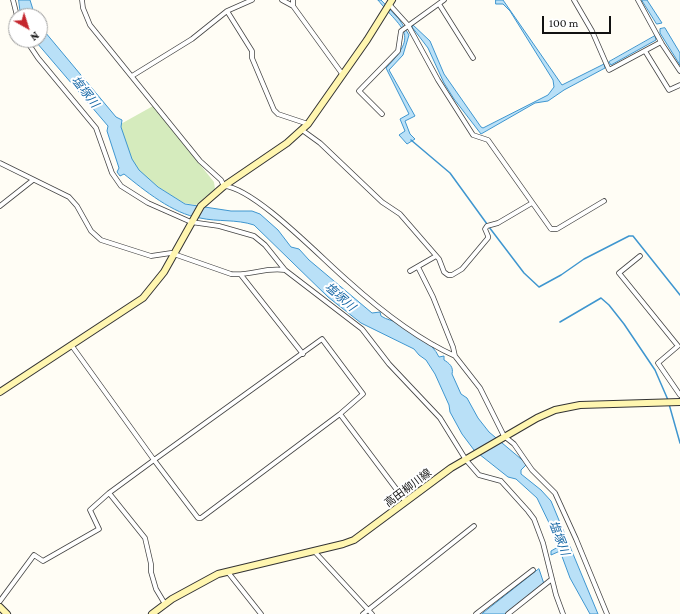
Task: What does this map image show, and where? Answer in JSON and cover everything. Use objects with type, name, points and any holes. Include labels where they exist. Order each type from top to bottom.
[{"type":"main road","points":[[0,392],[143,298],[154,286],[174,255],[201,206],[222,188],[302,130],[308,124],[343,75],[390,2]]},
{"type":"main road","name":"高田柳川線","points":[[152,614],[165,604],[198,584],[227,571],[314,551],[354,540],[451,468],[536,418],[568,407],[680,402]]},
{"type":"main road","points":[[0,607],[7,614]]},
{"type":"street","points":[[82,0],[83,8],[90,25],[200,161],[221,180],[222,188],[233,187],[266,208],[349,283],[423,340],[455,356],[480,388],[502,437],[514,444],[532,470],[555,493],[607,614]]},
{"type":"street","points":[[132,76],[192,39],[226,11],[252,0]]},
{"type":"street","points":[[282,0],[293,6],[343,75]]},
{"type":"street","points":[[293,6],[294,0]]},
{"type":"street","points":[[382,114],[359,91],[398,51],[401,31],[408,24],[444,0]]},
{"type":"street","points":[[638,0],[661,42],[680,71]]},
{"type":"street","points":[[576,1],[592,31],[609,70],[661,42]]},
{"type":"street","points":[[390,2],[408,24],[438,80],[473,135],[488,140],[532,203],[554,230],[604,201]]},
{"type":"street","points":[[439,4],[473,58]]},
{"type":"street","points":[[226,11],[252,50],[252,58],[274,110],[278,114],[308,124]]},
{"type":"street","points":[[31,48],[96,128],[116,181],[127,191],[148,204],[192,220],[254,236],[265,245],[285,270],[362,329],[389,364],[440,418],[479,475],[501,481],[528,511],[539,531],[558,604],[563,614]]},
{"type":"street","points":[[646,51],[669,90],[680,85]]},
{"type":"street","points":[[302,130],[320,143],[382,202],[400,214],[436,256],[444,272],[448,275],[456,273],[488,238],[485,228],[487,226],[498,223],[532,203]]},
{"type":"street","points":[[0,163],[69,197],[91,231],[101,240],[151,256],[166,253],[174,255],[232,274],[241,275],[271,268],[285,270]]},
{"type":"street","points":[[0,206],[33,180]]},
{"type":"street","points":[[410,271],[436,256]]},
{"type":"street","points":[[640,256],[619,273],[678,346],[658,363],[680,395]]},
{"type":"street","points":[[418,267],[433,297],[453,347],[455,356]]},
{"type":"street","points":[[241,275],[302,354]]},
{"type":"street","points":[[0,601],[34,555],[43,560],[100,529],[90,510],[109,493],[154,460],[302,354],[322,339],[364,394],[340,414],[201,518],[198,518],[154,460],[72,346]]},
{"type":"street","points":[[340,414],[406,502]]},
{"type":"street","points":[[109,493],[145,538],[151,564],[151,572],[156,589],[165,604]]},
{"type":"street","points":[[363,614],[474,526]]},
{"type":"street","points":[[314,551],[372,614]]},
{"type":"street","points":[[476,614],[533,570]]},
{"type":"street","points":[[227,571],[261,614]]},
{"type":"street","points":[[508,614],[552,579]]},
{"type":"green space","points":[[153,106],[214,182],[215,189],[196,205],[184,203],[132,169],[119,125]]},
{"type":"water","points":[[19,0],[30,0],[32,8],[20,8]]},
{"type":"water","points":[[378,0],[381,0],[399,19],[409,35],[403,55],[389,70],[415,116],[405,121],[410,134],[415,139],[407,144],[399,135],[405,131],[400,119],[409,114],[386,68],[402,47],[405,39],[404,32],[400,25]]},
{"type":"water","points":[[496,0],[503,0],[562,85],[604,64],[605,68],[564,90],[548,101],[535,103],[481,134],[454,99],[444,83],[428,48],[412,27],[413,25],[430,41],[444,74],[483,128],[548,95],[554,87],[553,80],[510,11],[503,4],[496,4]]},
{"type":"water","points":[[642,0],[647,0],[662,23],[657,24]]},
{"type":"water","points":[[665,28],[680,53],[680,65],[660,33],[660,29]]},
{"type":"water","name":"塩塚川","points":[[48,36],[116,117],[122,120],[121,127],[132,159],[139,170],[158,187],[185,204],[231,211],[252,211],[260,214],[278,230],[291,247],[299,249],[309,260],[372,313],[380,312],[381,316],[398,323],[422,337],[432,346],[439,357],[444,356],[444,360],[452,367],[452,374],[461,394],[467,398],[478,418],[489,432],[527,464],[521,470],[521,474],[541,490],[551,501],[598,614],[590,614],[570,578],[560,551],[551,555],[551,551],[558,547],[553,531],[537,498],[516,479],[508,477],[474,450],[462,434],[450,412],[449,405],[435,374],[426,360],[414,349],[361,323],[328,297],[254,225],[190,216],[169,207],[124,174],[120,176],[117,172],[119,168],[107,131],[108,126],[41,48],[48,48]]},
{"type":"water","points":[[655,36],[656,40],[611,65],[609,62]]},
{"type":"water","points":[[539,569],[544,584],[505,614],[482,614]]},
{"type":"waterway","points":[[411,140],[450,173],[487,224]]},
{"type":"waterway","points":[[489,227],[524,273],[539,287],[561,275],[584,259],[629,236],[633,236],[680,295]]},
{"type":"waterway","points":[[560,322],[601,298],[609,305],[624,324],[655,370],[668,400]]},
{"type":"waterway","points":[[669,404],[680,443]]}]
